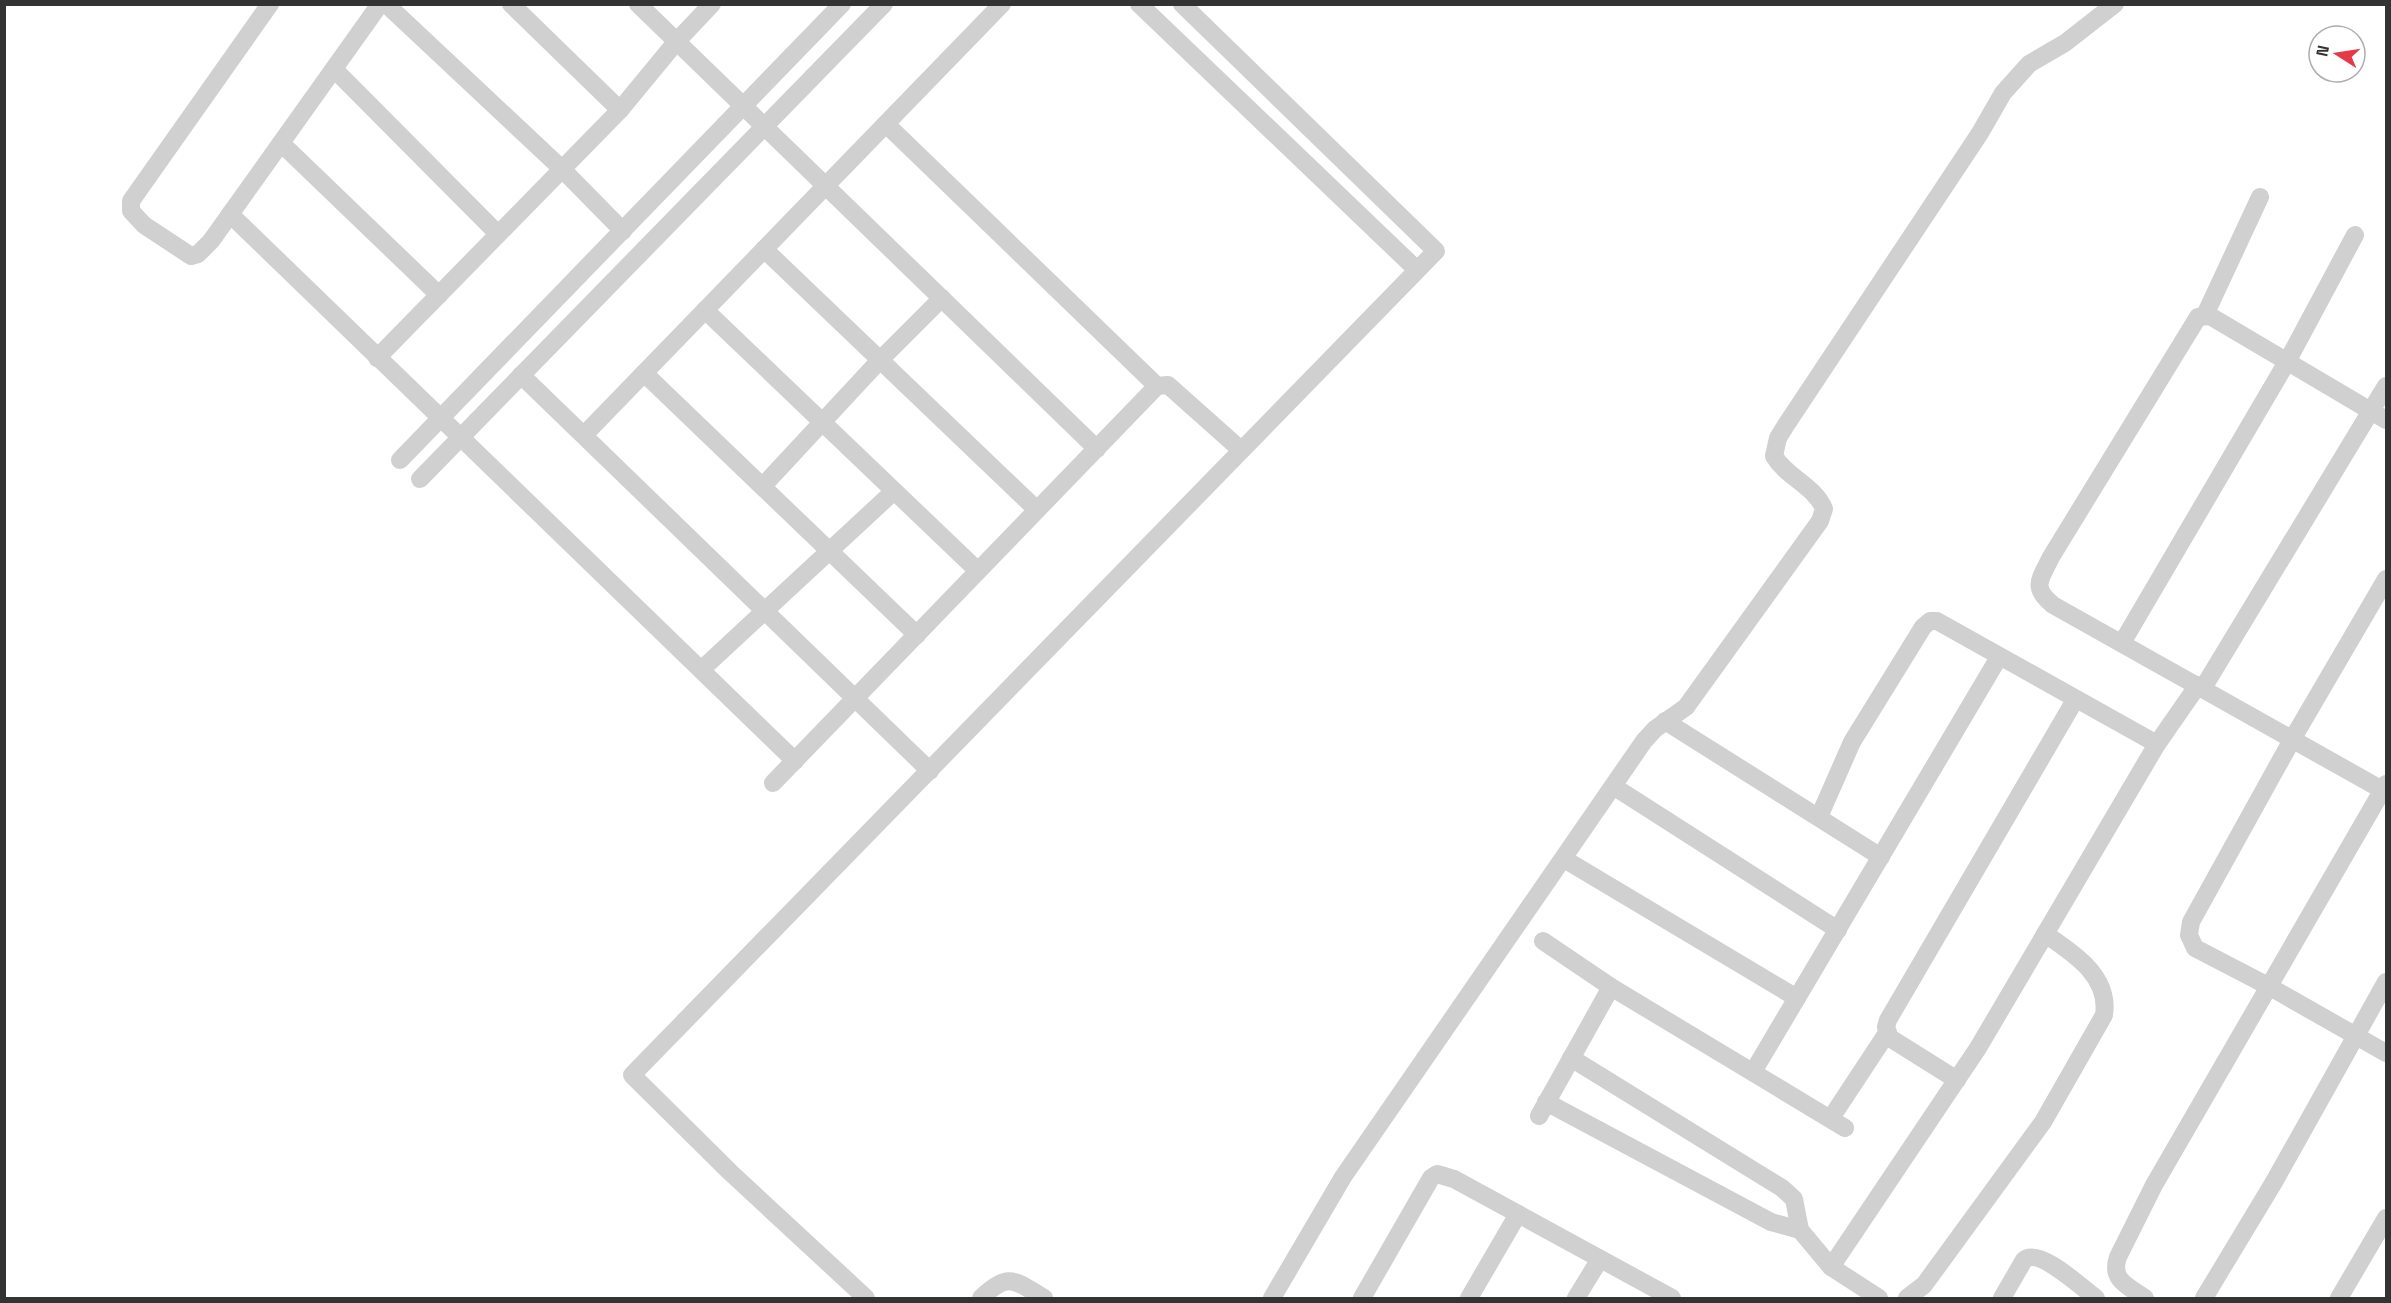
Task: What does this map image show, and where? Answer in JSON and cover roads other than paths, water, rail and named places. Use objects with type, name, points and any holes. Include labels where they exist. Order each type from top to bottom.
[{"type":"street","points":[[270,4],[131,201],[131,211],[144,225],[191,256],[198,254],[211,241],[380,4]]},
{"type":"street","points":[[386,4],[562,169],[623,231]]},
{"type":"street","points":[[511,4],[620,110]]},
{"type":"street","points":[[638,4],[1097,448]]},
{"type":"street","points":[[377,358],[620,110],[676,42],[712,4]]},
{"type":"street","points":[[400,460],[842,4]]},
{"type":"street","points":[[420,480],[884,4]]},
{"type":"street","points":[[585,434],[1002,4]]},
{"type":"street","points":[[1139,4],[1416,269]]},
{"type":"street","points":[[866,1299],[730,1172],[632,1075],[1436,251],[1182,4]]},
{"type":"street","points":[[1272,1299],[1343,1177],[1644,741],[1665,721],[1686,706],[1820,521],[1824,509],[1818,499],[1776,460],[1774,451],[1778,438],[1980,133],[2003,93],[2029,64],[2065,43],[2115,4]]},
{"type":"street","points":[[334,69],[498,234]]},
{"type":"street","points":[[886,124],[1157,386]]},
{"type":"street","points":[[281,143],[439,295]]},
{"type":"street","points":[[2145,1299],[2117,1277],[2114,1270],[2118,1257],[2154,1185],[2386,789],[2041,596],[2040,585],[2051,557],[2196,319],[2205,315],[2260,197]]},
{"type":"street","points":[[230,214],[795,761]]},
{"type":"street","points":[[2122,643],[2288,360],[2355,235]]},
{"type":"street","points":[[764,249],[1037,510]]},
{"type":"street","points":[[762,486],[880,360],[942,298]]},
{"type":"street","points":[[705,310],[978,571]]},
{"type":"street","points":[[2205,315],[2288,360],[2380,415]]},
{"type":"street","points":[[644,373],[917,634]]},
{"type":"street","points":[[521,375],[585,434],[930,771]]},
{"type":"street","points":[[773,783],[1157,386],[1168,385],[1241,450]]},
{"type":"street","points":[[1831,1267],[1957,1080],[2157,744],[2200,686],[2380,415],[2386,386]]},
{"type":"street","points":[[700,670],[893,492]]},
{"type":"street","points":[[2386,579],[2293,738],[2191,922],[2189,935],[2195,948],[2271,987],[2386,1053]]},
{"type":"street","points":[[1819,817],[1852,742],[1923,627],[1930,621],[1937,621],[2157,744]]},
{"type":"street","points":[[1753,1072],[1999,657]]},
{"type":"street","points":[[1543,941],[1611,987],[1838,1123],[1887,1033],[1888,1020],[2075,700]]},
{"type":"street","points":[[1665,721],[1881,857]]},
{"type":"street","points":[[1613,786],[1838,930]]},
{"type":"street","points":[[1564,859],[1797,998]]},
{"type":"street","points":[[1907,1299],[1924,1285],[2043,1122],[2104,1015],[2106,1005],[2090,968],[2082,959],[2045,934]]},
{"type":"street","points":[[2204,1299],[2274,1182],[2386,982]]},
{"type":"street","points":[[1611,987],[1542,1109],[1771,1222],[1800,1230]]},
{"type":"street","points":[[1887,1033],[1890,1038],[1957,1080]]},
{"type":"street","points":[[1571,1058],[1782,1188],[1794,1199],[1800,1230],[1831,1267],[1879,1299]]},
{"type":"street","points":[[1362,1299],[1431,1178],[1437,1174],[1454,1179],[1672,1299]]},
{"type":"street","points":[[1469,1299],[1518,1214]]},
{"type":"street","points":[[2339,1299],[2386,1218]]},
{"type":"street","points":[[2002,1299],[2024,1260],[2029,1256],[2035,1256],[2096,1299]]},
{"type":"street","points":[[1576,1299],[1600,1258]]},
{"type":"street","points":[[981,1299],[1004,1280],[1013,1280],[1044,1299]]}]
